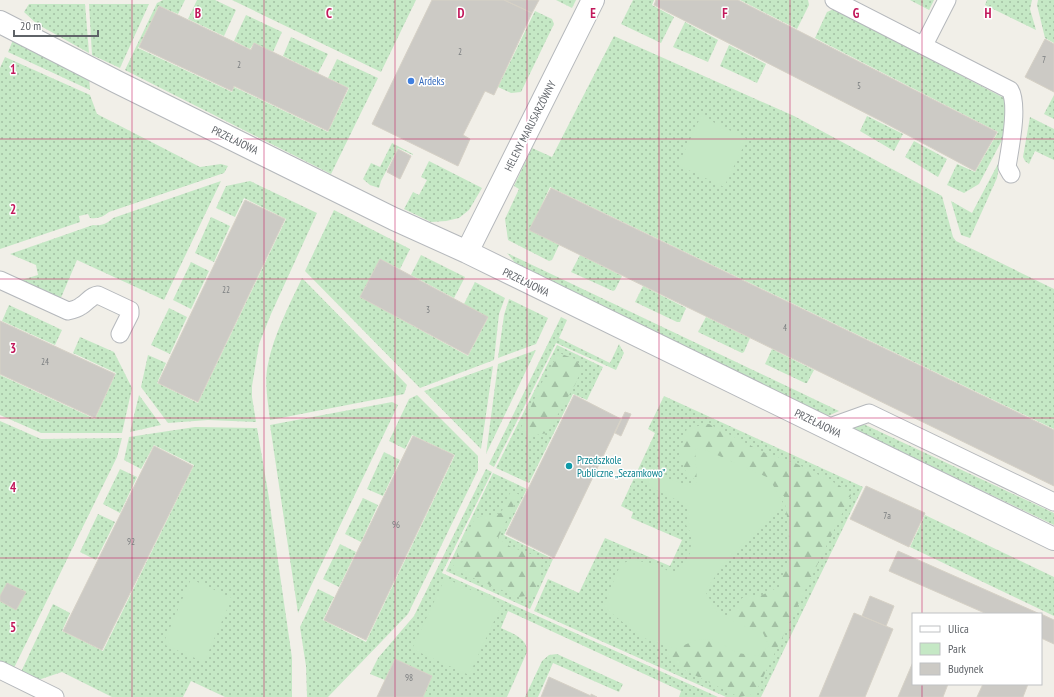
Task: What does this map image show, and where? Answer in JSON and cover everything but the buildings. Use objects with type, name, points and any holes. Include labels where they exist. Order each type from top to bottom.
[{"type":"street","name":"HELENY MARUSARZÓWNY","points":[[466,252],[593,0]]},
{"type":"street","name":"PRZEŁAJOWA","points":[[0,22],[117,82],[388,216],[466,252],[1054,539]]},
{"type":"lane","points":[[834,0],[1010,90],[1014,96],[1014,112],[1008,167],[1011,174]]},
{"type":"lane","points":[[924,45],[947,0]]},
{"type":"lane","points":[[0,280],[68,311],[75,310],[82,306],[92,295],[98,295],[130,310],[130,314],[120,334]]},
{"type":"lane","points":[[828,428],[869,413],[1054,502]]},
{"type":"lane","points":[[0,670],[55,697]]},
{"type":"green space","points":[[163,0],[185,0],[178,14],[159,6],[138,48],[232,92],[234,87],[328,132],[349,88],[328,78],[337,59],[378,78],[331,174],[125,70],[157,3]]},
{"type":"green space","points":[[197,0],[215,0],[236,10],[224,36],[188,19]]},
{"type":"green space","points":[[232,0],[416,0],[381,72]]},
{"type":"green space","points":[[556,0],[576,0],[572,8]]},
{"type":"green space","points":[[633,0],[654,0],[652,5],[674,17],[661,43],[621,24]]},
{"type":"green space","points":[[740,0],[808,0],[809,5],[797,29]]},
{"type":"green space","points":[[910,0],[934,0],[929,10]]},
{"type":"green space","points":[[987,0],[1032,0],[1030,9],[1036,30],[985,5]]},
{"type":"green space","points":[[1038,0],[1054,0],[1054,43],[1045,38],[1037,5]]},
{"type":"green space","points":[[29,4],[85,4],[89,53],[37,24],[24,12]]},
{"type":"green space","points":[[89,4],[149,4],[120,68],[92,55]]},
{"type":"green space","points":[[834,9],[1004,98],[1006,114],[1002,140],[979,184],[964,193],[947,185],[957,164],[975,172],[998,132],[815,38],[827,12]]},
{"type":"green space","points":[[535,11],[552,19],[554,24],[521,92],[511,93],[498,87]]},
{"type":"green space","points":[[246,15],[282,32],[273,52],[254,43],[250,49],[234,41]]},
{"type":"green space","points":[[685,22],[718,40],[708,62],[673,47]]},
{"type":"green space","points":[[614,36],[794,116],[942,196],[953,237],[956,241],[1054,289],[1054,429],[550,187],[530,230],[559,245],[552,260],[549,261],[508,240],[505,219],[519,189],[514,186],[532,148],[552,157]]},
{"type":"green space","points":[[291,37],[328,54],[318,73],[283,56]]},
{"type":"green space","points":[[13,40],[89,78],[90,90],[8,52]]},
{"type":"green space","points":[[729,45],[766,64],[757,83],[720,66]]},
{"type":"green space","points":[[5,57],[90,95],[97,114],[200,167],[221,164],[228,166],[224,173],[109,212],[100,217],[90,218],[88,214],[79,216],[80,222],[0,249],[0,68]]},
{"type":"green space","points":[[1054,95],[1054,119],[1044,114]]},
{"type":"green space","points":[[701,116],[747,139],[724,187],[678,165]]},
{"type":"green space","points":[[867,116],[903,134],[894,151],[860,131]]},
{"type":"green space","points":[[1030,117],[1054,129],[1054,160],[1035,151],[1029,164],[1025,161],[1023,157]]},
{"type":"green space","points":[[914,141],[947,159],[938,177],[905,157]]},
{"type":"green space","points":[[392,143],[413,155],[398,148],[379,188],[370,185],[363,179],[371,163],[380,167]]},
{"type":"green space","points":[[1000,160],[997,178],[970,238],[961,235],[951,201],[972,213]]},
{"type":"green space","points":[[429,161],[482,188],[469,210],[459,218],[431,222],[404,209],[413,192],[419,195],[427,180],[421,177]]},
{"type":"green space","points":[[221,181],[164,300],[77,260],[60,300],[18,281],[38,275],[36,265],[10,254],[93,225],[104,224],[113,218]]},
{"type":"green space","points":[[250,181],[317,213],[259,344],[252,386],[252,397],[256,422],[208,420],[168,423],[141,387],[148,355],[166,363],[157,383],[198,403],[286,219],[244,198],[235,217],[216,208],[226,186]]},
{"type":"green space","points":[[334,210],[410,249],[400,269],[380,259],[360,297],[468,356],[488,318],[464,304],[475,282],[505,298],[499,314],[494,360],[420,388],[305,271]]},
{"type":"green space","points":[[211,217],[230,226],[214,262],[195,253]]},
{"type":"green space","points":[[507,253],[839,411],[828,416],[517,265]]},
{"type":"green space","points":[[421,255],[465,277],[454,298],[411,275]]},
{"type":"green space","points":[[580,255],[622,276],[615,290],[613,291],[571,272]]},
{"type":"green space","points":[[191,262],[209,271],[191,309],[173,300]]},
{"type":"green space","points":[[302,278],[407,385],[404,394],[270,420],[266,385],[268,364],[278,331]]},
{"type":"green space","points":[[643,286],[686,308],[680,322],[677,322],[635,302]]},
{"type":"green space","points":[[509,299],[548,318],[536,344],[498,358],[504,315]]},
{"type":"green space","points":[[9,305],[62,330],[55,345],[2,321]]},
{"type":"green space","points":[[169,308],[187,317],[170,354],[151,345]]},
{"type":"green space","points":[[561,317],[567,320],[559,338],[610,363],[619,344],[624,353],[616,370],[556,343],[494,467],[489,464]]},
{"type":"green space","points":[[706,317],[750,338],[744,352],[742,353],[698,332]]},
{"type":"green space","points":[[80,337],[114,352],[132,388],[122,433],[41,433],[0,415],[0,375],[95,419],[116,373],[73,353]]},
{"type":"green space","points":[[557,345],[603,367],[587,400],[573,394],[529,483],[496,468]]},
{"type":"green space","points":[[772,349],[814,370],[807,383],[765,364]]},
{"type":"green space","points":[[536,350],[486,454],[498,364]]},
{"type":"green space","points":[[559,353],[575,359],[582,368],[575,385],[547,433],[531,436],[520,430],[545,376]]},
{"type":"green space","points":[[493,366],[481,449],[424,391]]},
{"type":"green space","points":[[139,395],[161,425],[130,432]]},
{"type":"green space","points":[[417,395],[478,456],[478,470],[408,614],[328,697],[307,697],[306,666],[300,627],[318,589],[334,597],[323,620],[366,642],[455,455],[412,435],[405,449],[389,441],[409,399]]},
{"type":"green space","points":[[664,396],[863,487],[761,697],[726,697],[534,611],[548,579],[579,593],[605,538],[670,566],[682,540],[631,518],[633,512],[621,506],[655,433],[648,429]]},
{"type":"green space","points":[[392,402],[398,405],[298,613],[270,425]]},
{"type":"green space","points":[[0,421],[41,439],[122,438],[117,457],[13,670],[0,664]]},
{"type":"green space","points":[[859,422],[1054,513],[1054,525],[850,427]]},
{"type":"green space","points":[[709,424],[763,452],[795,463],[839,485],[851,495],[755,694],[739,697],[680,668],[668,656],[671,642],[714,634],[733,612],[742,598],[762,595],[779,587],[790,555],[788,524],[784,496],[750,496],[688,477],[679,455],[687,428]]},
{"type":"green space","points":[[195,427],[257,428],[268,492],[292,658],[292,697],[225,697],[191,681],[183,697],[112,697],[62,672],[35,681],[20,674],[53,604],[70,613],[62,631],[103,651],[194,465],[154,445],[141,469],[124,460],[129,437]]},
{"type":"green space","points":[[695,448],[708,451],[769,478],[783,503],[770,519],[729,557],[705,591],[717,612],[739,624],[763,633],[769,646],[758,656],[738,653],[713,639],[696,640],[675,649],[641,637],[604,607],[621,564],[631,560],[657,564],[671,573],[683,567],[690,553],[692,535],[686,525],[689,506],[654,489],[642,480],[647,471],[686,485],[697,484]]},
{"type":"green space","points":[[384,452],[400,460],[383,496],[367,489]]},
{"type":"green space","points":[[120,469],[137,477],[120,513],[103,504]]},
{"type":"green space","points":[[486,469],[492,472],[442,573],[718,697],[679,697],[681,691],[508,611],[501,628],[514,634],[522,640],[527,647],[527,652],[507,697],[423,697],[432,676],[395,659],[385,680],[370,674],[378,658],[414,616]]},
{"type":"green space","points":[[493,473],[527,489],[504,535],[553,559],[530,609],[446,571]]},
{"type":"green space","points":[[510,493],[519,494],[498,538],[511,547],[542,558],[540,576],[534,595],[518,597],[452,569],[462,543],[475,518],[501,513]]},
{"type":"green space","points":[[363,498],[378,505],[361,542],[345,534]]},
{"type":"green space","points":[[98,514],[115,522],[96,560],[80,552]]},
{"type":"green space","points":[[925,515],[1054,577],[1054,616],[910,547]]},
{"type":"green space","points":[[340,544],[356,552],[339,587],[323,579]]},
{"type":"green space","points":[[445,578],[502,604],[469,675],[412,649]]},
{"type":"green space","points":[[191,579],[232,598],[204,662],[163,644]]},
{"type":"green space","points":[[557,654],[623,684],[619,692],[553,663],[538,697],[525,697],[542,661],[549,655]]},
{"type":"place","name":"Ardeks","points":[[411,81]]},
{"type":"place","name":"Przedszkole Publiczne „Sezamkowo”","points":[[569,466]]}]
